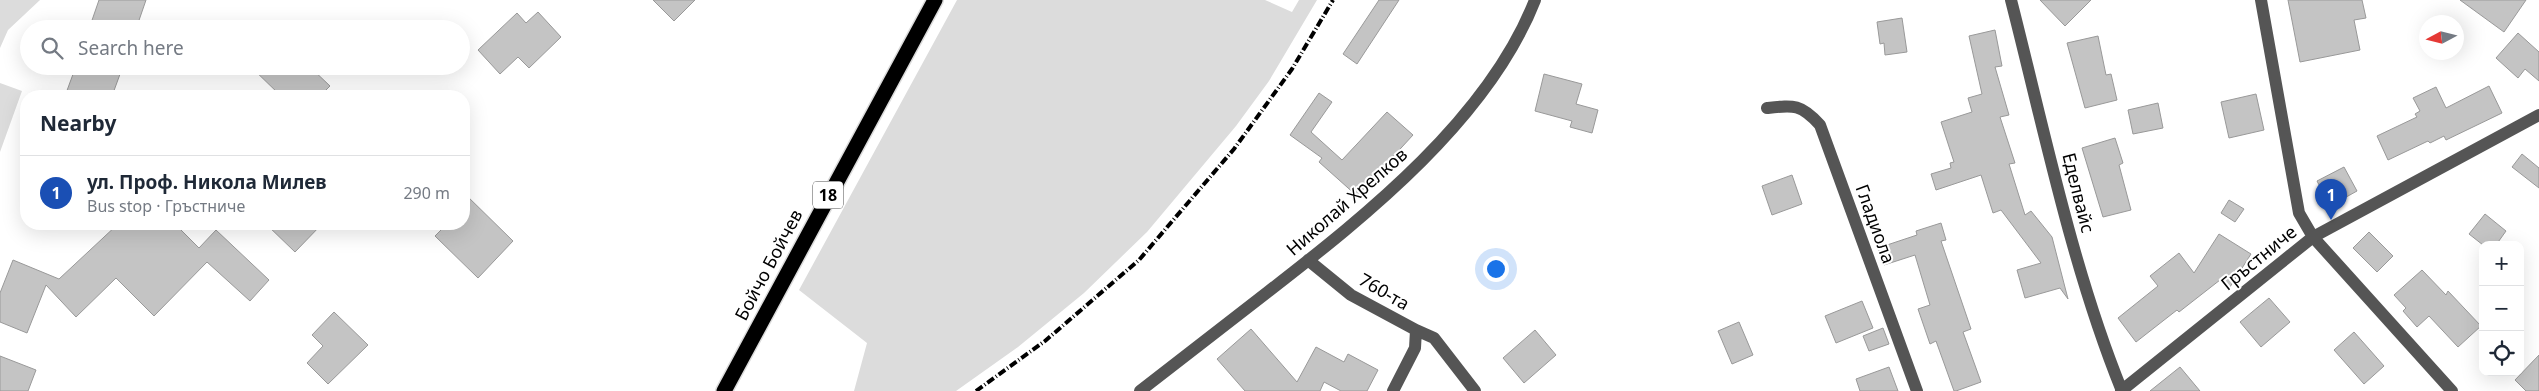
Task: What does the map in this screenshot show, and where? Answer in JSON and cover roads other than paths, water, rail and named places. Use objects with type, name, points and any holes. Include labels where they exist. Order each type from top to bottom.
[{"type":"highway","name":"Бойчо Бойчев","points":[[724,391],[935,0]]},
{"type":"street","name":"Николай Хрелков","points":[[1140,391],[1308,260],[1382,199],[1421,161],[1460,118],[1492,78],[1518,37],[1534,0]]},
{"type":"street","name":"Еделвайс","points":[[2010,0],[2076,253],[2101,338],[2121,391]]},
{"type":"street","points":[[2260,0],[2299,213],[2313,237],[2452,391]]},
{"type":"street","name":"Гладиола","points":[[1767,108],[1792,105],[1807,111],[1820,125],[1917,391]]},
{"type":"street","name":"Гръстниче","points":[[2121,391],[2313,237],[2539,115]]},
{"type":"street","name":"760-та","points":[[1308,260],[1351,295],[1416,330],[1415,348],[1394,391]]},
{"type":"street","points":[[1416,330],[1434,338],[1475,391]]},
{"type":"railway","points":[[976,391],[1045,341],[1139,260],[1234,149],[1292,69],[1333,0]]},
{"type":"place","name":"ул. Проф. Никола Милев","points":[[2331,220]]}]
